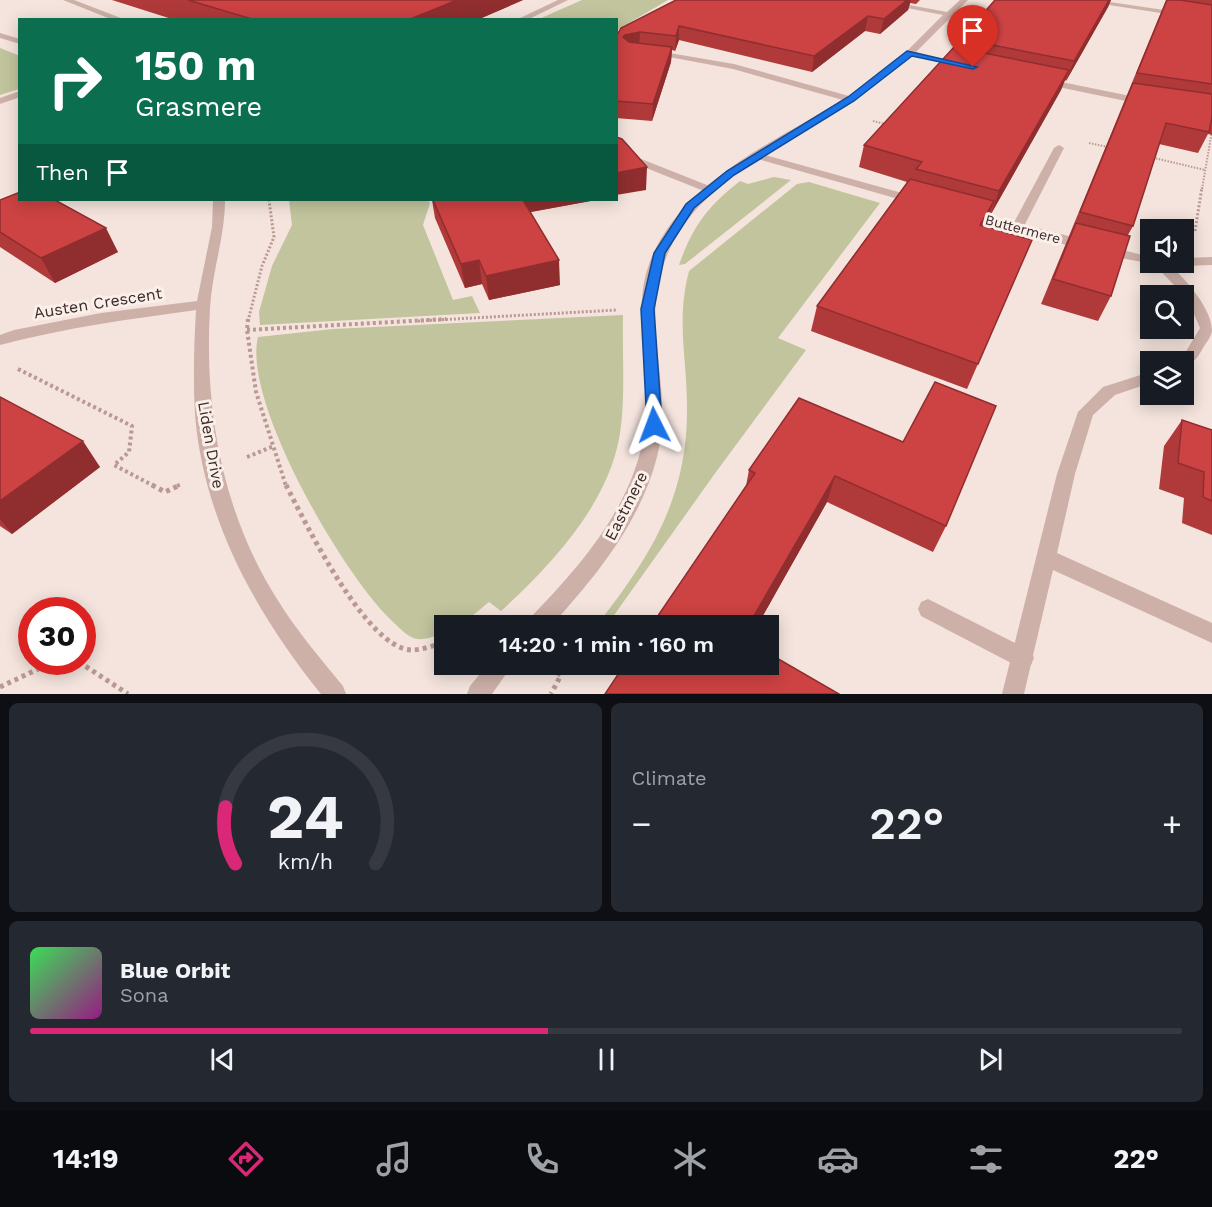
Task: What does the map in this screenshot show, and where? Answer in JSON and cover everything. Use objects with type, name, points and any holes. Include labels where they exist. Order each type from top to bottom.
[{"type":"street","points":[[67,0],[116,18]]},
{"type":"street","points":[[524,18],[564,0]]},
{"type":"street","points":[[870,0],[948,14]]},
{"type":"street","name":"Eastmere","points":[[547,615],[597,559],[625,514],[646,467],[654,425],[647,309],[660,253],[690,206],[708,189],[757,156],[851,99],[910,53],[964,0]]},
{"type":"street","points":[[1081,0],[1212,19]]},
{"type":"street","points":[[0,35],[18,41]]},
{"type":"street","points":[[639,52],[722,64],[851,99]]},
{"type":"street","points":[[910,53],[973,67]]},
{"type":"street","points":[[1031,79],[1158,105]]},
{"type":"street","points":[[0,101],[18,95]]},
{"type":"street","points":[[1017,228],[1059,148]]},
{"type":"street","points":[[618,153],[708,189]]},
{"type":"street","points":[[757,156],[929,203]]},
{"type":"street","name":"Liden Drive","points":[[219,201],[216,232],[203,305],[200,375],[212,470],[227,521],[266,603],[335,694]]},
{"type":"street","name":"Buttermere","points":[[951,209],[1140,259]]},
{"type":"street","points":[[1194,262],[1212,261]]},
{"type":"street","points":[[1172,273],[1192,292],[1203,311],[1209,329],[1194,352]]},
{"type":"street","name":"Austen Crescent","points":[[0,340],[14,335],[101,318],[203,305]]},
{"type":"street","points":[[1013,694],[1066,474],[1086,412],[1109,391],[1140,380]]},
{"type":"street","points":[[1047,558],[1212,633]]},
{"type":"street","points":[[928,609],[1023,658]]},
{"type":"street","points":[[478,694],[493,675]]},
{"type":"path","points":[[851,99],[865,110],[867,119],[900,127]]},
{"type":"path","points":[[1194,226],[1212,131]]},
{"type":"path","points":[[1086,142],[1118,150]]},
{"type":"path","points":[[1140,155],[1205,170]]},
{"type":"path","points":[[269,201],[274,237],[250,307],[247,330],[256,392],[284,482],[328,563],[366,621],[392,643],[411,650],[434,645]]},
{"type":"path","points":[[247,330],[647,309]]},
{"type":"path","points":[[10,365],[132,426],[129,452],[114,465],[165,492],[212,470],[274,446]]},
{"type":"path","points":[[96,673],[128,694]]},
{"type":"path","points":[[0,687],[25,675]]},
{"type":"path","points":[[551,694],[561,675]]},
{"type":"green space","points":[[582,0],[668,0],[618,29],[618,18],[541,18]]},
{"type":"green space","points":[[0,48],[18,55],[18,89],[0,95]]},
{"type":"green space","points":[[774,177],[791,180],[685,264],[679,265],[702,218],[719,200],[740,181],[748,184]]},
{"type":"green space","points":[[809,182],[880,203],[778,338],[806,350],[614,615],[605,615],[649,550],[673,498],[681,470],[686,440],[687,407],[683,306],[689,271],[797,184]]},
{"type":"green space","points":[[289,201],[429,201],[423,225],[453,300],[472,296],[480,313],[260,325],[259,312],[272,266],[292,225]]},
{"type":"green space","points":[[623,315],[621,425],[612,464],[602,488],[574,534],[538,575],[501,611],[489,602],[473,615],[434,615],[434,637],[414,638],[392,621],[372,599],[324,529],[281,444],[265,402],[257,366],[258,337],[333,329]]},
{"type":"building","points":[[188,0],[457,0],[413,18],[248,18]]},
{"type":"building","points":[[676,0],[907,0],[884,19],[868,16],[814,56],[679,26],[676,36],[640,32],[625,35],[623,37],[629,42],[672,47],[653,104],[618,101],[618,33],[621,28]]},
{"type":"building","points":[[995,0],[1109,0],[1074,61],[961,39]]},
{"type":"building","points":[[1167,0],[1212,5],[1212,84],[1137,73]]},
{"type":"building","points":[[954,47],[1069,70],[999,191],[916,169],[922,162],[864,145]]},
{"type":"building","points":[[1133,83],[1212,94],[1212,117],[1209,132],[1166,123],[1133,226],[1080,212]]},
{"type":"building","points":[[618,138],[622,139],[647,167],[618,173]]},
{"type":"building","points":[[910,179],[994,201],[980,225],[1032,240],[978,364],[817,306]]},
{"type":"building","points":[[18,193],[18,201],[57,201],[106,228],[41,258],[0,232],[0,200]]},
{"type":"building","points":[[433,201],[524,201],[559,260],[486,276],[479,260],[461,264]]},
{"type":"building","points":[[1076,223],[1130,236],[1111,296],[1053,279]]},
{"type":"building","points":[[935,382],[996,406],[946,526],[835,476],[754,615],[658,615],[755,473],[749,470],[799,398],[903,442]]},
{"type":"building","points":[[0,397],[83,441],[0,501]]},
{"type":"building","points":[[1182,420],[1212,430],[1212,501],[1203,497],[1204,472],[1178,463]]},
{"type":"building","points":[[779,659],[839,694],[605,694],[618,675],[779,675]]},
{"type":"route","points":[[654,425],[647,309],[660,253],[690,206],[708,189],[731,173],[805,125],[851,99],[910,53],[973,67]]}]
